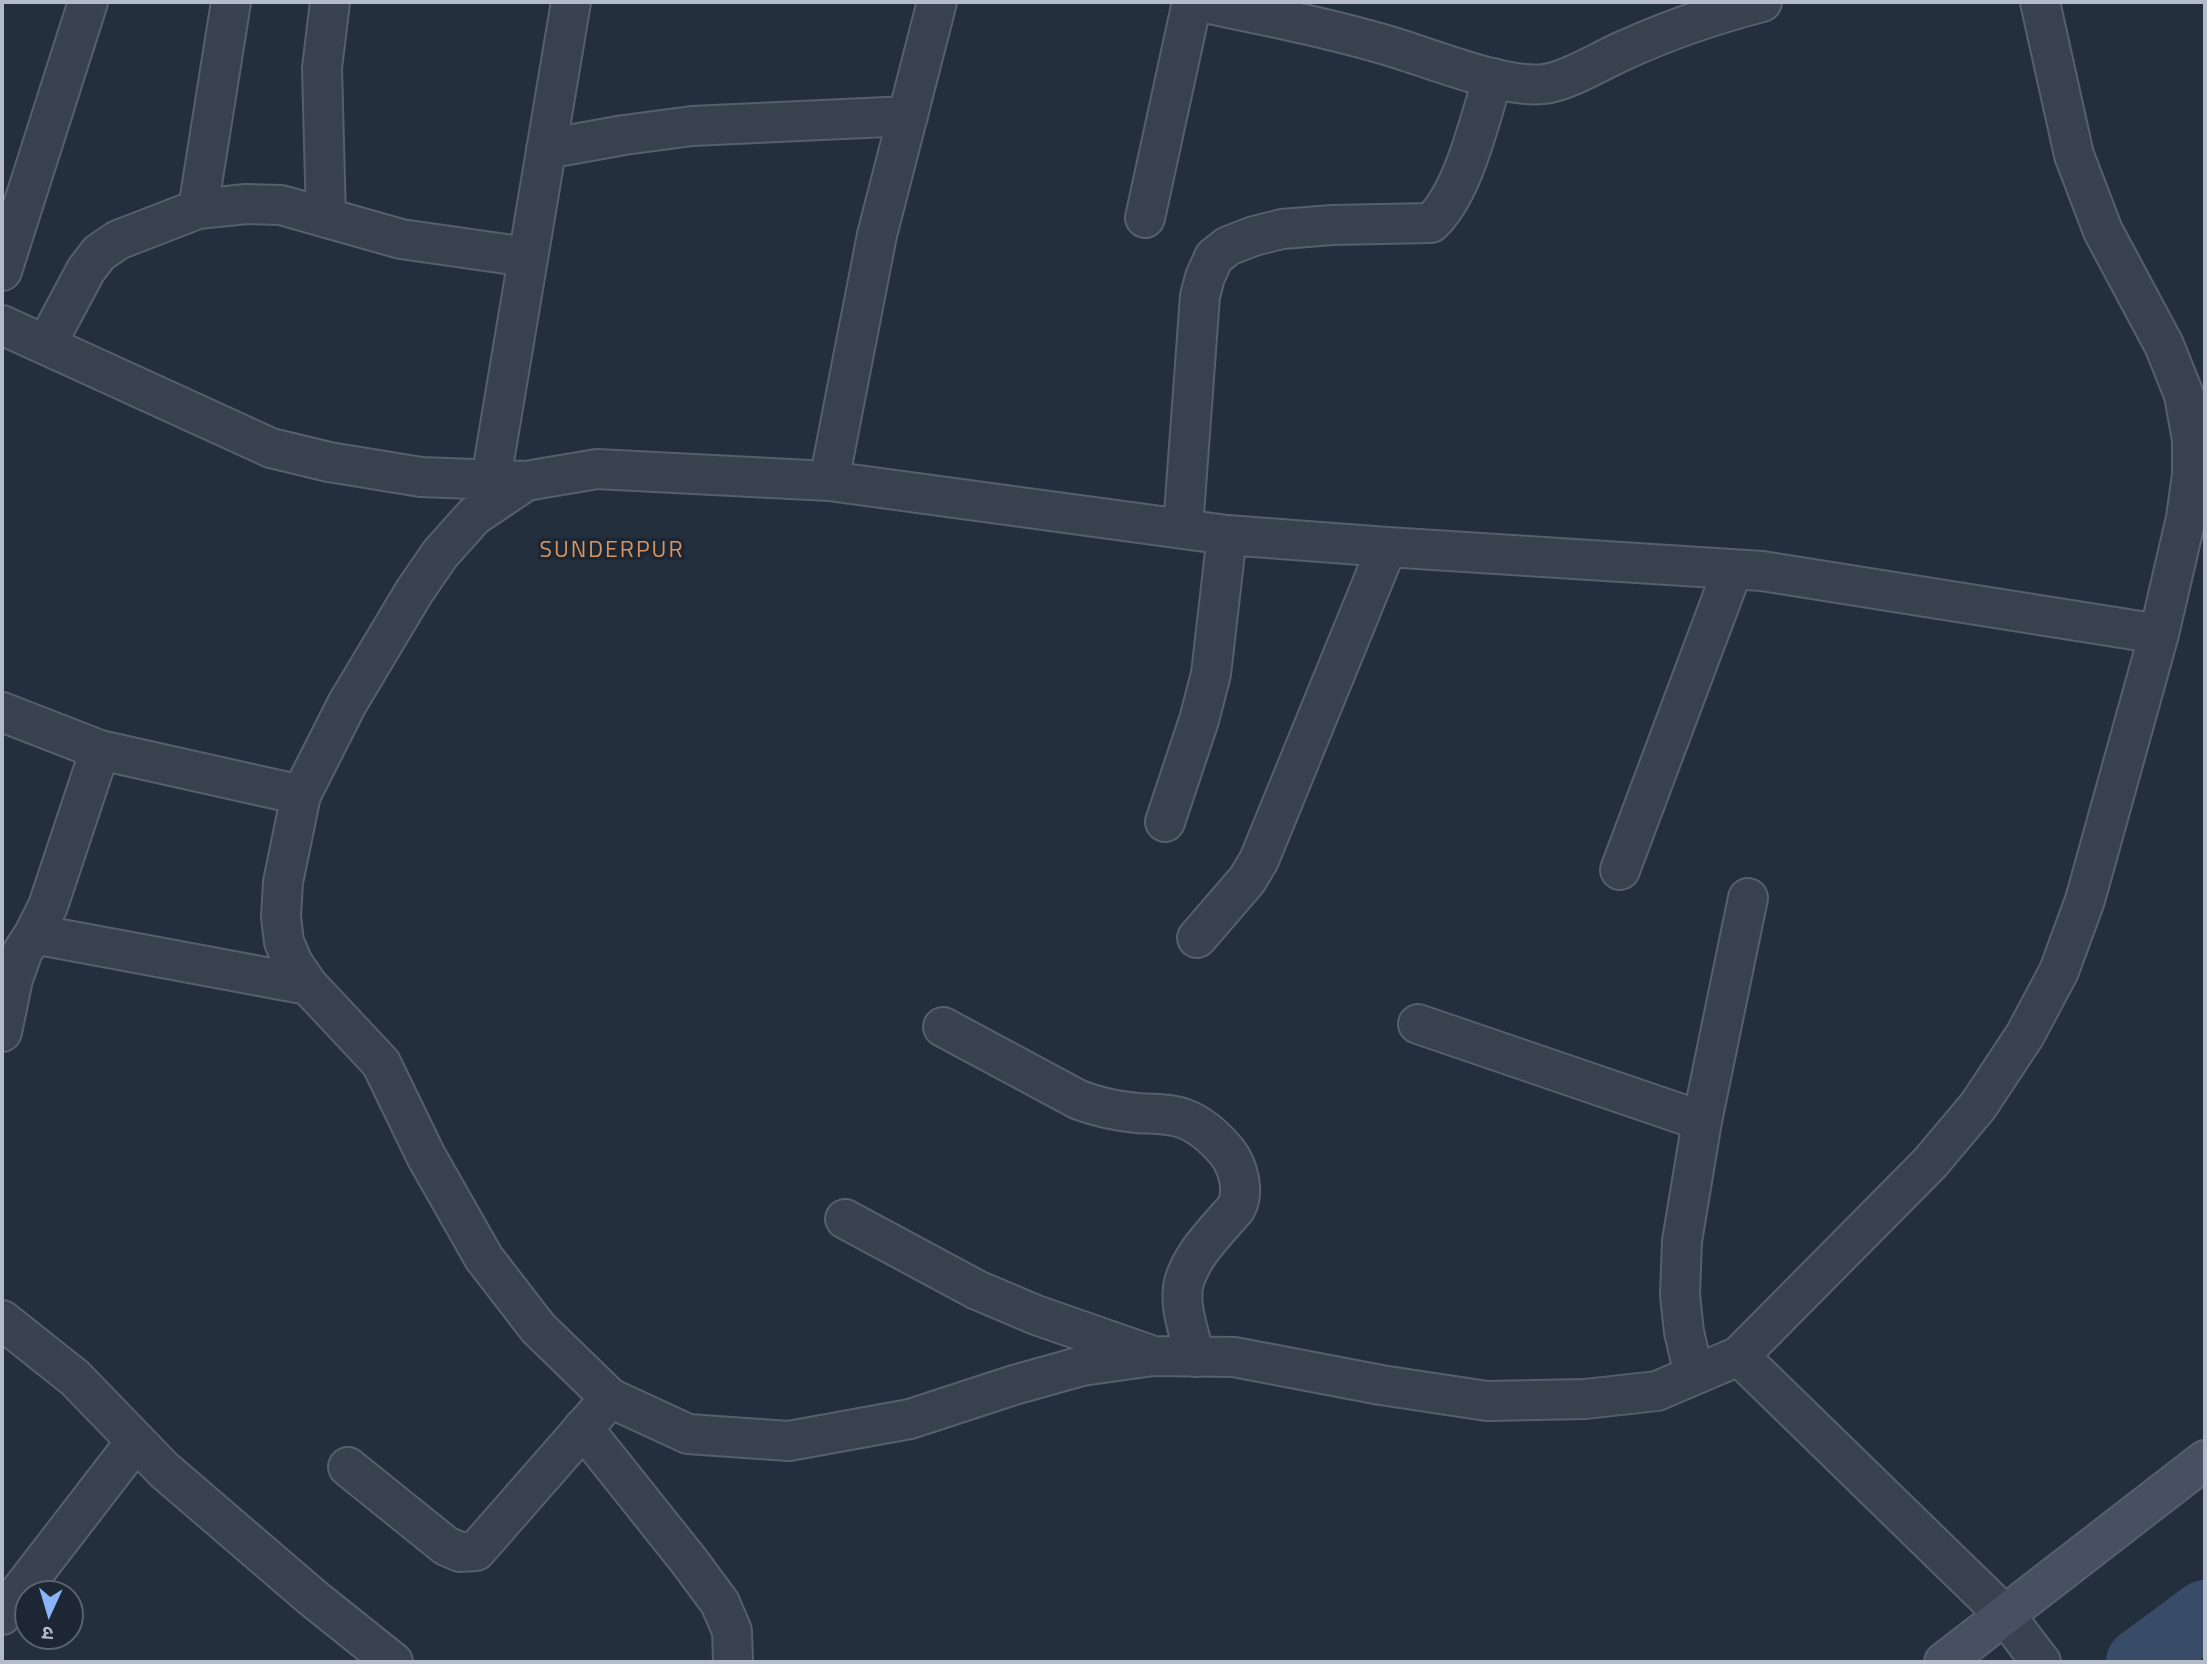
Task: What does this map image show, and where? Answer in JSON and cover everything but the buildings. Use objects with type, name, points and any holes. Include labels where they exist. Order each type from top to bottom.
[{"type":"street","points":[[2,271],[88,2]]},
{"type":"street","points":[[198,209],[231,2]]},
{"type":"street","points":[[326,218],[322,68],[330,2]]},
{"type":"street","points":[[571,2],[527,257],[508,480],[440,554],[414,592],[347,704],[301,795],[284,882],[281,917],[284,942],[293,963],[308,985],[380,1063],[426,1156],[484,1258],[538,1328],[610,1398],[688,1434],[789,1441],[910,1419],[1082,1366],[1153,1356],[1234,1357],[1381,1385],[1487,1401],[1585,1399],[1657,1391],[1739,1356],[1930,1163],[1979,1106],[2025,1035],[2059,971],[2085,900],[2159,634],[2195,519],[2192,440],[2184,395],[2164,345],[2103,231],[2074,155],[2039,2]]},
{"type":"street","points":[[829,481],[877,235],[937,2]]},
{"type":"street","points":[[1145,218],[1192,2]]},
{"type":"street","points":[[1200,2],[1248,7],[1526,86],[1548,84],[1707,17],[1762,2]]},
{"type":"street","points":[[1183,528],[1200,296],[1214,257],[1228,246],[1282,229],[1430,223],[1441,214],[1464,168],[1493,78]]},
{"type":"street","points":[[546,149],[692,126],[908,116]]},
{"type":"street","points":[[46,345],[86,270],[99,253],[118,240],[198,209],[246,204],[281,205],[401,239],[527,257]]},
{"type":"street","points":[[2,325],[271,448],[329,462],[421,477],[508,480],[597,469],[829,481],[1227,535],[1776,573],[2159,634]]},
{"type":"street","points":[[1165,822],[1199,720],[1211,674],[1227,535]]},
{"type":"street","points":[[1198,938],[1247,880],[1259,860],[1387,547]]},
{"type":"street","points":[[1620,870],[1733,569]]},
{"type":"street","points":[[2,712],[100,750],[301,795]]},
{"type":"street","points":[[2,1032],[13,979],[23,951],[48,906],[100,750]]},
{"type":"street","points":[[1694,1375],[1684,1332],[1680,1295],[1682,1241],[1702,1121],[1748,898]]},
{"type":"street","points":[[34,934],[308,985]]},
{"type":"street","points":[[1418,1024],[1702,1121]]},
{"type":"street","points":[[943,1027],[1097,1107],[1185,1119],[1204,1130],[1230,1156],[1237,1171],[1240,1188],[1237,1206],[1199,1251],[1183,1286],[1195,1356]]},
{"type":"street","points":[[845,1219],[977,1290],[1035,1315],[1153,1356]]},
{"type":"street","points":[[2,1320],[75,1378],[175,1479],[313,1598],[393,1662]]},
{"type":"street","points":[[1739,1356],[2005,1615],[2035,1655]]},
{"type":"street","points":[[348,1466],[446,1546],[460,1552],[476,1551],[610,1398]]},
{"type":"street","points":[[583,1428],[720,1604],[732,1631],[733,1662]]},
{"type":"street","points":[[2,1615],[136,1441]]},
{"type":"street","points":[[1944,1662],[2205,1460]]},
{"type":"waterway","points":[[2140,1662],[2205,1614]]},
{"type":"district","name":"SUNDERPUR","points":[[612,551]]}]
